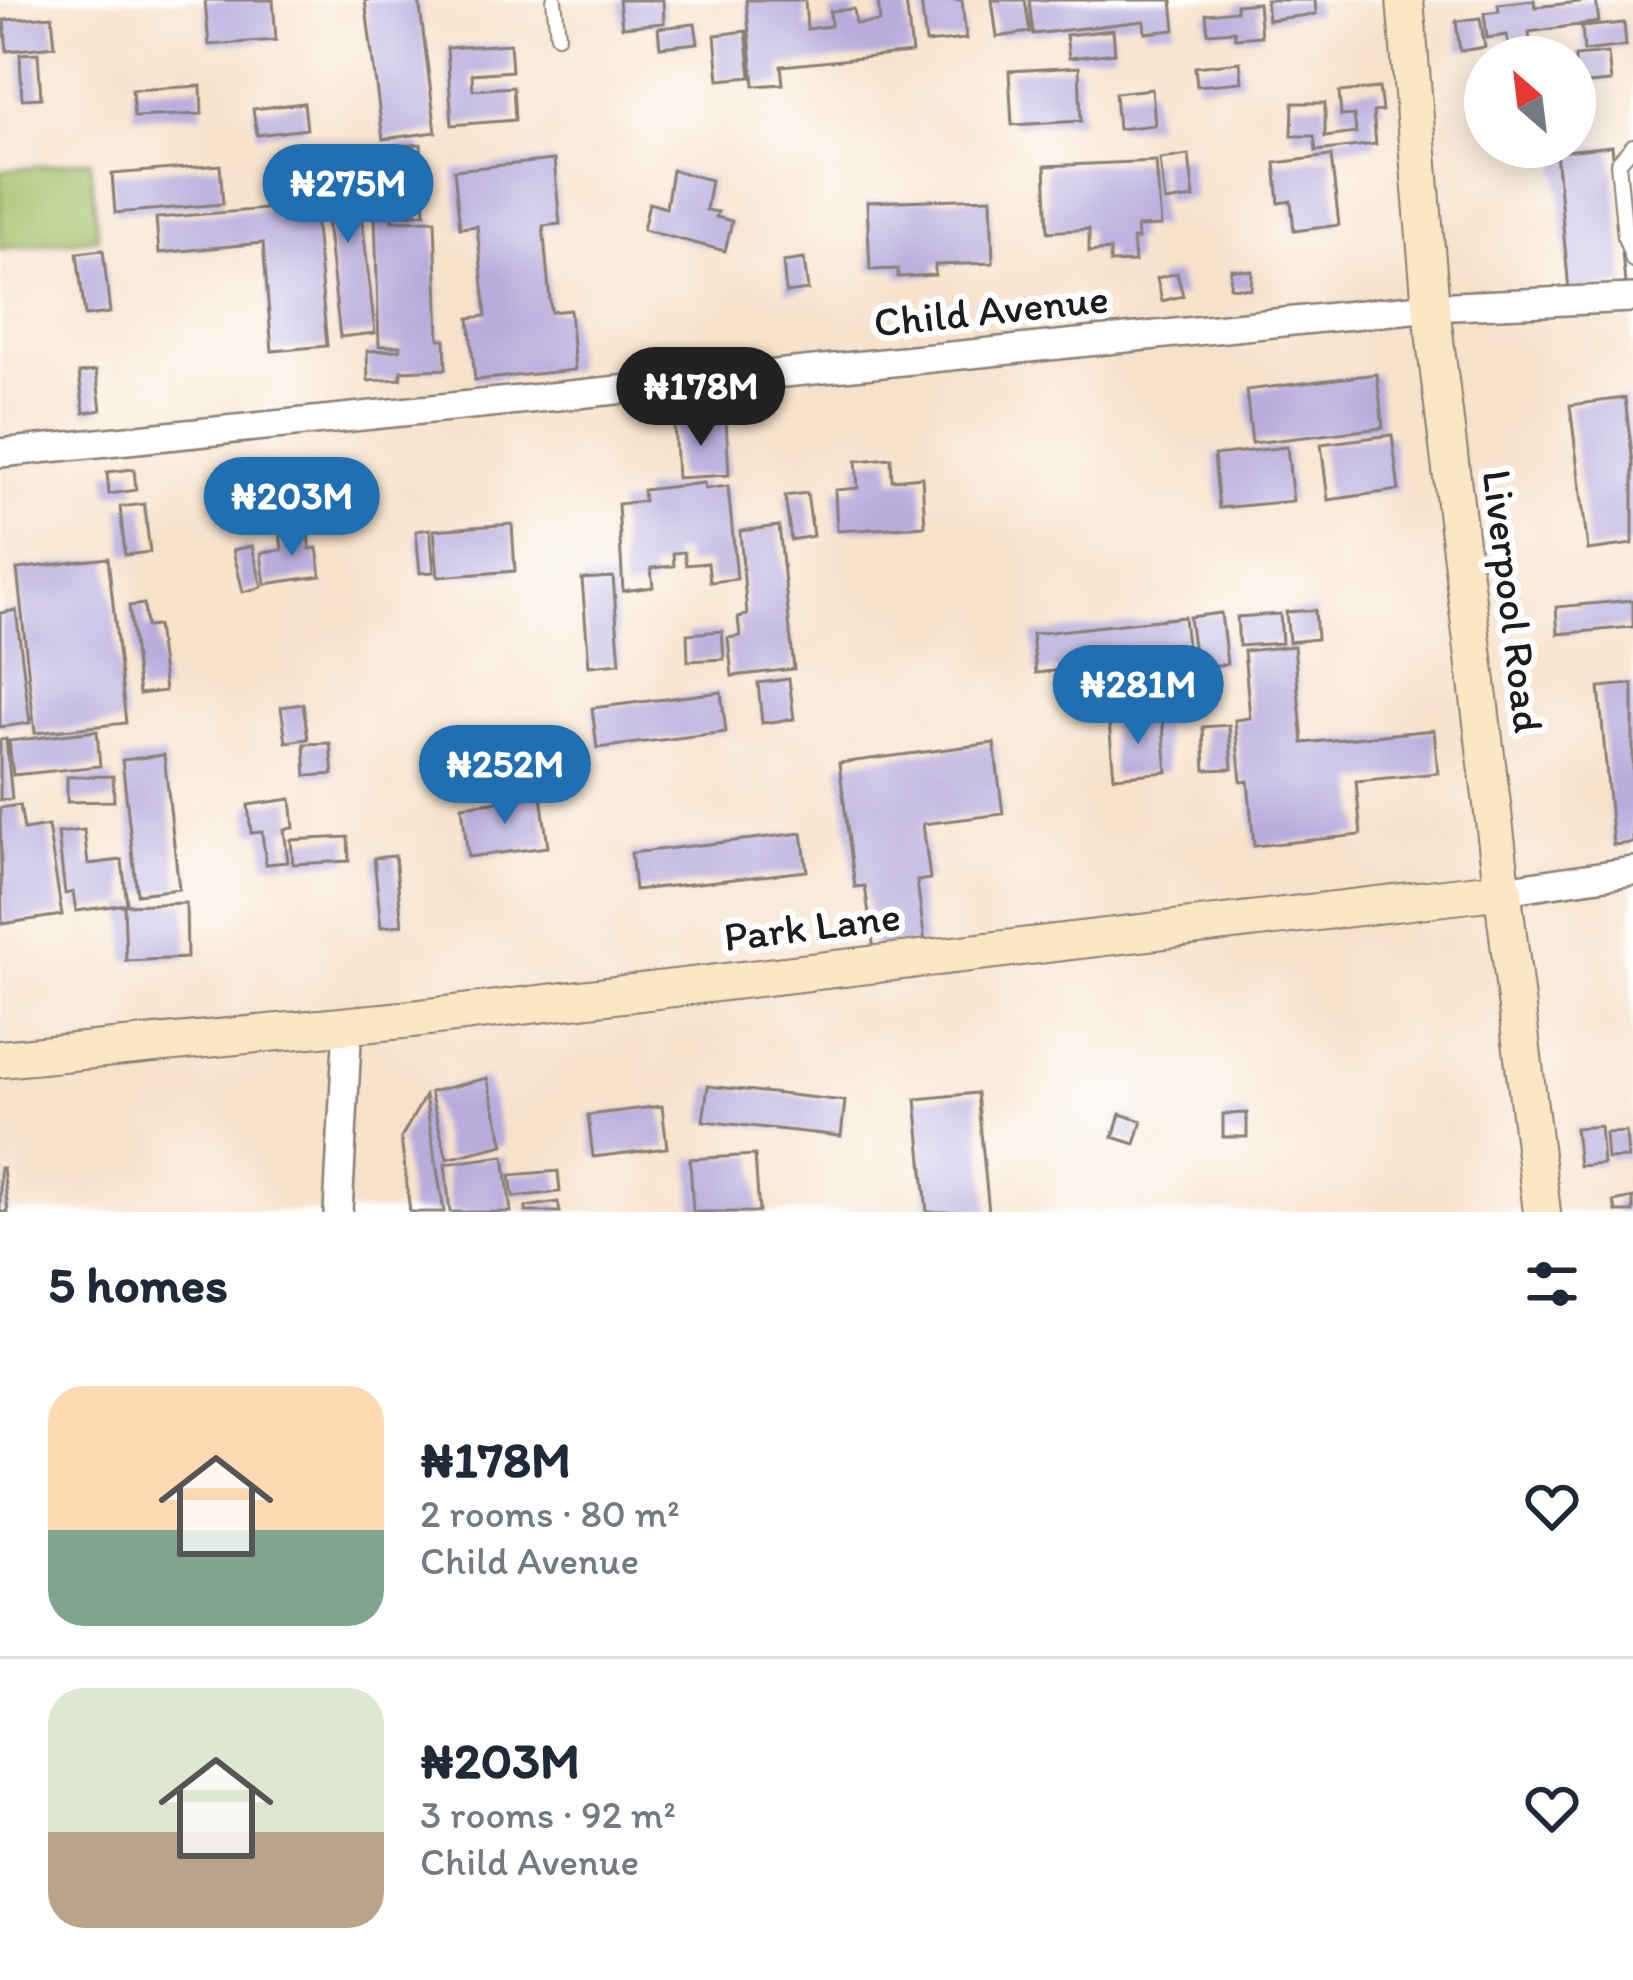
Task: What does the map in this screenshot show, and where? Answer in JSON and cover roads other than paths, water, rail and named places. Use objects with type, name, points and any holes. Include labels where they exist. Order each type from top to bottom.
[{"type":"street","name":"Liverpool Road","points":[[1405,0],[1430,307],[1543,1212]]},
{"type":"street","name":"Child Avenue","points":[[0,453],[1430,307],[1633,298]]},
{"type":"street","name":"Park Lane","points":[[0,1059],[404,1020],[1633,871]]},
{"type":"street","points":[[338,1212],[348,1023]]},
{"type":"lane","points":[[554,0],[558,34]]},
{"type":"lane","points":[[1633,146],[1618,164],[1624,237],[1633,260]]}]
